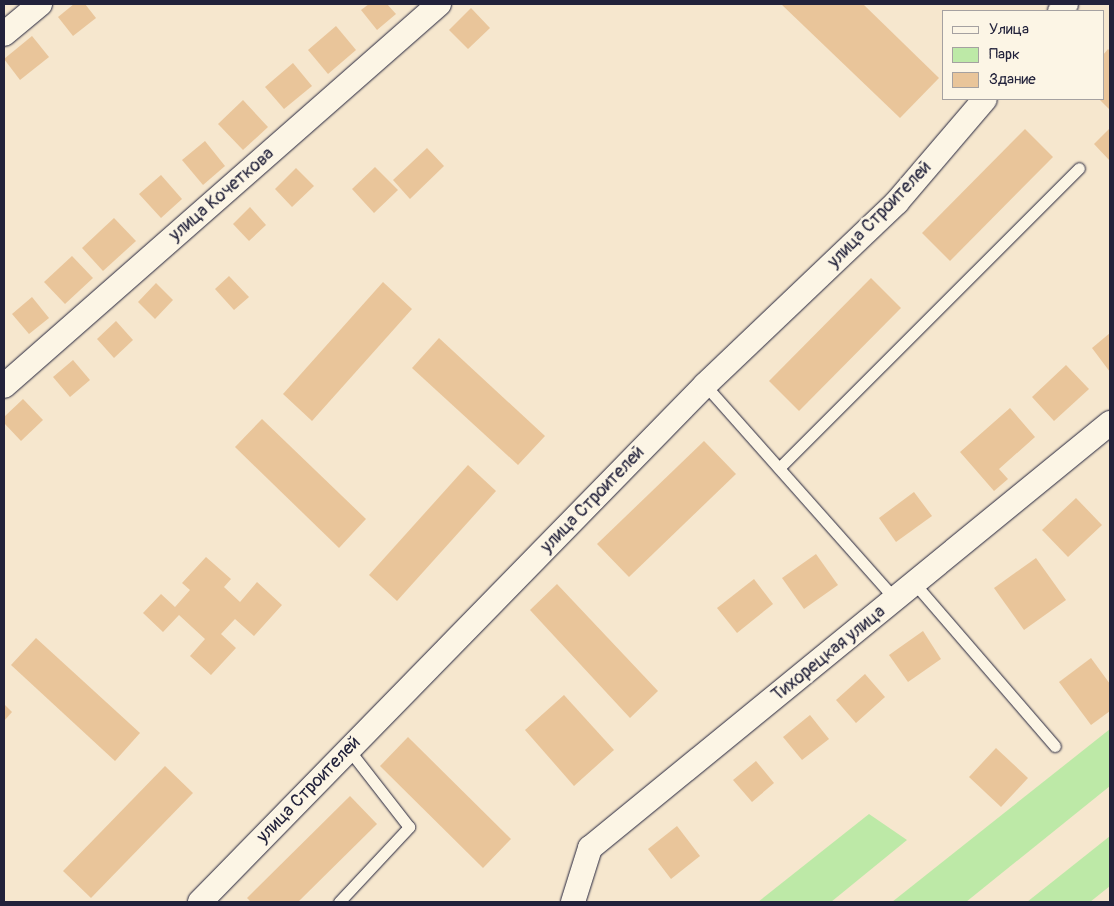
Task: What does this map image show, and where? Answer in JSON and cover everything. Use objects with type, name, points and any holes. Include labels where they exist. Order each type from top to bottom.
[{"type":"street","points":[[4,34],[40,4]]},
{"type":"street","name":"улица Кочеткова","points":[[4,386],[440,4]]},
{"type":"street","name":"улица Строителей","points":[[200,902],[705,385],[897,202],[984,100]]},
{"type":"street","name":"Тихорецкая улица","points":[[574,902],[590,848],[896,600],[1110,423]]},
{"type":"lane","points":[[779,468],[1078,168]]},
{"type":"lane","points":[[705,385],[896,600]]},
{"type":"lane","points":[[915,584],[1055,746]]},
{"type":"lane","points":[[339,902],[409,827],[348,750]]},
{"type":"green space","points":[[1110,729],[1110,786],[966,902],[892,902]]},
{"type":"green space","points":[[869,814],[907,840],[831,902],[758,902]]},
{"type":"green space","points":[[1110,836],[1110,886],[1090,902],[1027,902]]},
{"type":"building","points":[[74,4],[85,4],[96,18],[73,36],[58,17]]},
{"type":"building","points":[[369,4],[387,4],[396,14],[377,30],[361,10]]},
{"type":"building","points":[[781,4],[863,4],[939,78],[900,118]]},
{"type":"building","points":[[471,8],[490,28],[468,49],[449,30]]},
{"type":"building","points":[[336,26],[356,50],[328,74],[308,50]]},
{"type":"building","points":[[32,36],[49,57],[20,80],[4,59]]},
{"type":"building","points":[[1108,49],[1110,51],[1110,110],[1100,100],[1104,100],[1104,54]]},
{"type":"building","points":[[293,63],[312,86],[284,109],[265,87]]},
{"type":"building","points":[[243,100],[268,127],[243,150],[218,124]]},
{"type":"building","points":[[1110,128],[1110,161],[1094,144]]},
{"type":"building","points":[[1025,129],[1053,157],[950,261],[922,233]]},
{"type":"building","points":[[205,141],[225,166],[203,185],[182,160]]},
{"type":"building","points":[[427,148],[444,166],[410,199],[393,180]]},
{"type":"building","points":[[375,167],[398,190],[374,213],[352,189]]},
{"type":"building","points":[[296,168],[314,186],[292,207],[275,189]]},
{"type":"building","points":[[161,175],[182,199],[161,218],[139,194]]},
{"type":"building","points":[[250,207],[266,225],[249,241],[233,224]]},
{"type":"building","points":[[114,218],[136,241],[103,271],[82,248]]},
{"type":"building","points":[[72,256],[93,278],[65,304],[44,282]]},
{"type":"building","points":[[229,276],[249,297],[234,310],[215,289]]},
{"type":"building","points":[[871,278],[901,308],[799,411],[769,381]]},
{"type":"building","points":[[383,282],[412,309],[312,421],[283,394]]},
{"type":"building","points":[[156,283],[173,300],[155,319],[138,302]]},
{"type":"building","points":[[32,297],[49,318],[29,334],[12,314]]},
{"type":"building","points":[[116,321],[133,340],[114,358],[97,339]]},
{"type":"building","points":[[1110,333],[1110,372],[1092,348]]},
{"type":"building","points":[[439,338],[545,436],[518,465],[412,368]]},
{"type":"building","points":[[73,360],[90,380],[70,397],[53,377]]},
{"type":"building","points":[[1066,365],[1089,389],[1054,421],[1032,397]]},
{"type":"building","points":[[23,399],[43,420],[21,441],[4,423],[4,417]]},
{"type":"building","points":[[1010,408],[1035,437],[999,469],[1008,479],[994,491],[960,452]]},
{"type":"building","points":[[262,419],[366,519],[339,548],[235,447]]},
{"type":"building","points":[[704,441],[736,474],[629,577],[597,544]]},
{"type":"building","points":[[468,465],[496,491],[397,601],[369,575]]},
{"type":"building","points":[[914,492],[932,516],[896,542],[879,518]]},
{"type":"building","points":[[1076,498],[1102,525],[1068,557],[1042,530]]},
{"type":"building","points":[[816,554],[838,585],[804,609],[782,578]]},
{"type":"building","points":[[206,557],[231,579],[224,587],[240,602],[257,582],[282,605],[254,636],[235,619],[221,634],[236,648],[211,675],[190,656],[205,639],[179,615],[163,632],[143,613],[161,594],[175,607],[190,590],[182,583]]},
{"type":"building","points":[[1036,558],[1066,600],[1024,630],[994,588]]},
{"type":"building","points":[[754,579],[773,604],[737,633],[717,608]]},
{"type":"building","points":[[557,584],[658,691],[630,718],[530,610]]},
{"type":"building","points":[[923,631],[941,659],[908,682],[889,655]]},
{"type":"building","points":[[36,638],[140,733],[115,761],[11,665]]},
{"type":"building","points":[[1091,658],[1110,684],[1110,711],[1091,725],[1059,682]]},
{"type":"building","points":[[865,674],[885,697],[856,723],[836,700]]},
{"type":"building","points":[[564,695],[614,750],[574,786],[525,730]]},
{"type":"building","points":[[4,704],[12,712],[4,721]]},
{"type":"building","points":[[810,715],[829,739],[802,760],[783,737]]},
{"type":"building","points":[[408,737],[511,839],[483,868],[380,766]]},
{"type":"building","points":[[996,748],[1028,778],[1001,807],[969,777]]},
{"type":"building","points":[[756,761],[774,783],[752,802],[733,780]]},
{"type":"building","points":[[165,766],[193,793],[91,898],[63,871]]},
{"type":"building","points":[[350,796],[377,824],[298,902],[251,902],[247,898]]},
{"type":"building","points":[[677,826],[700,856],[671,879],[648,849]]}]
